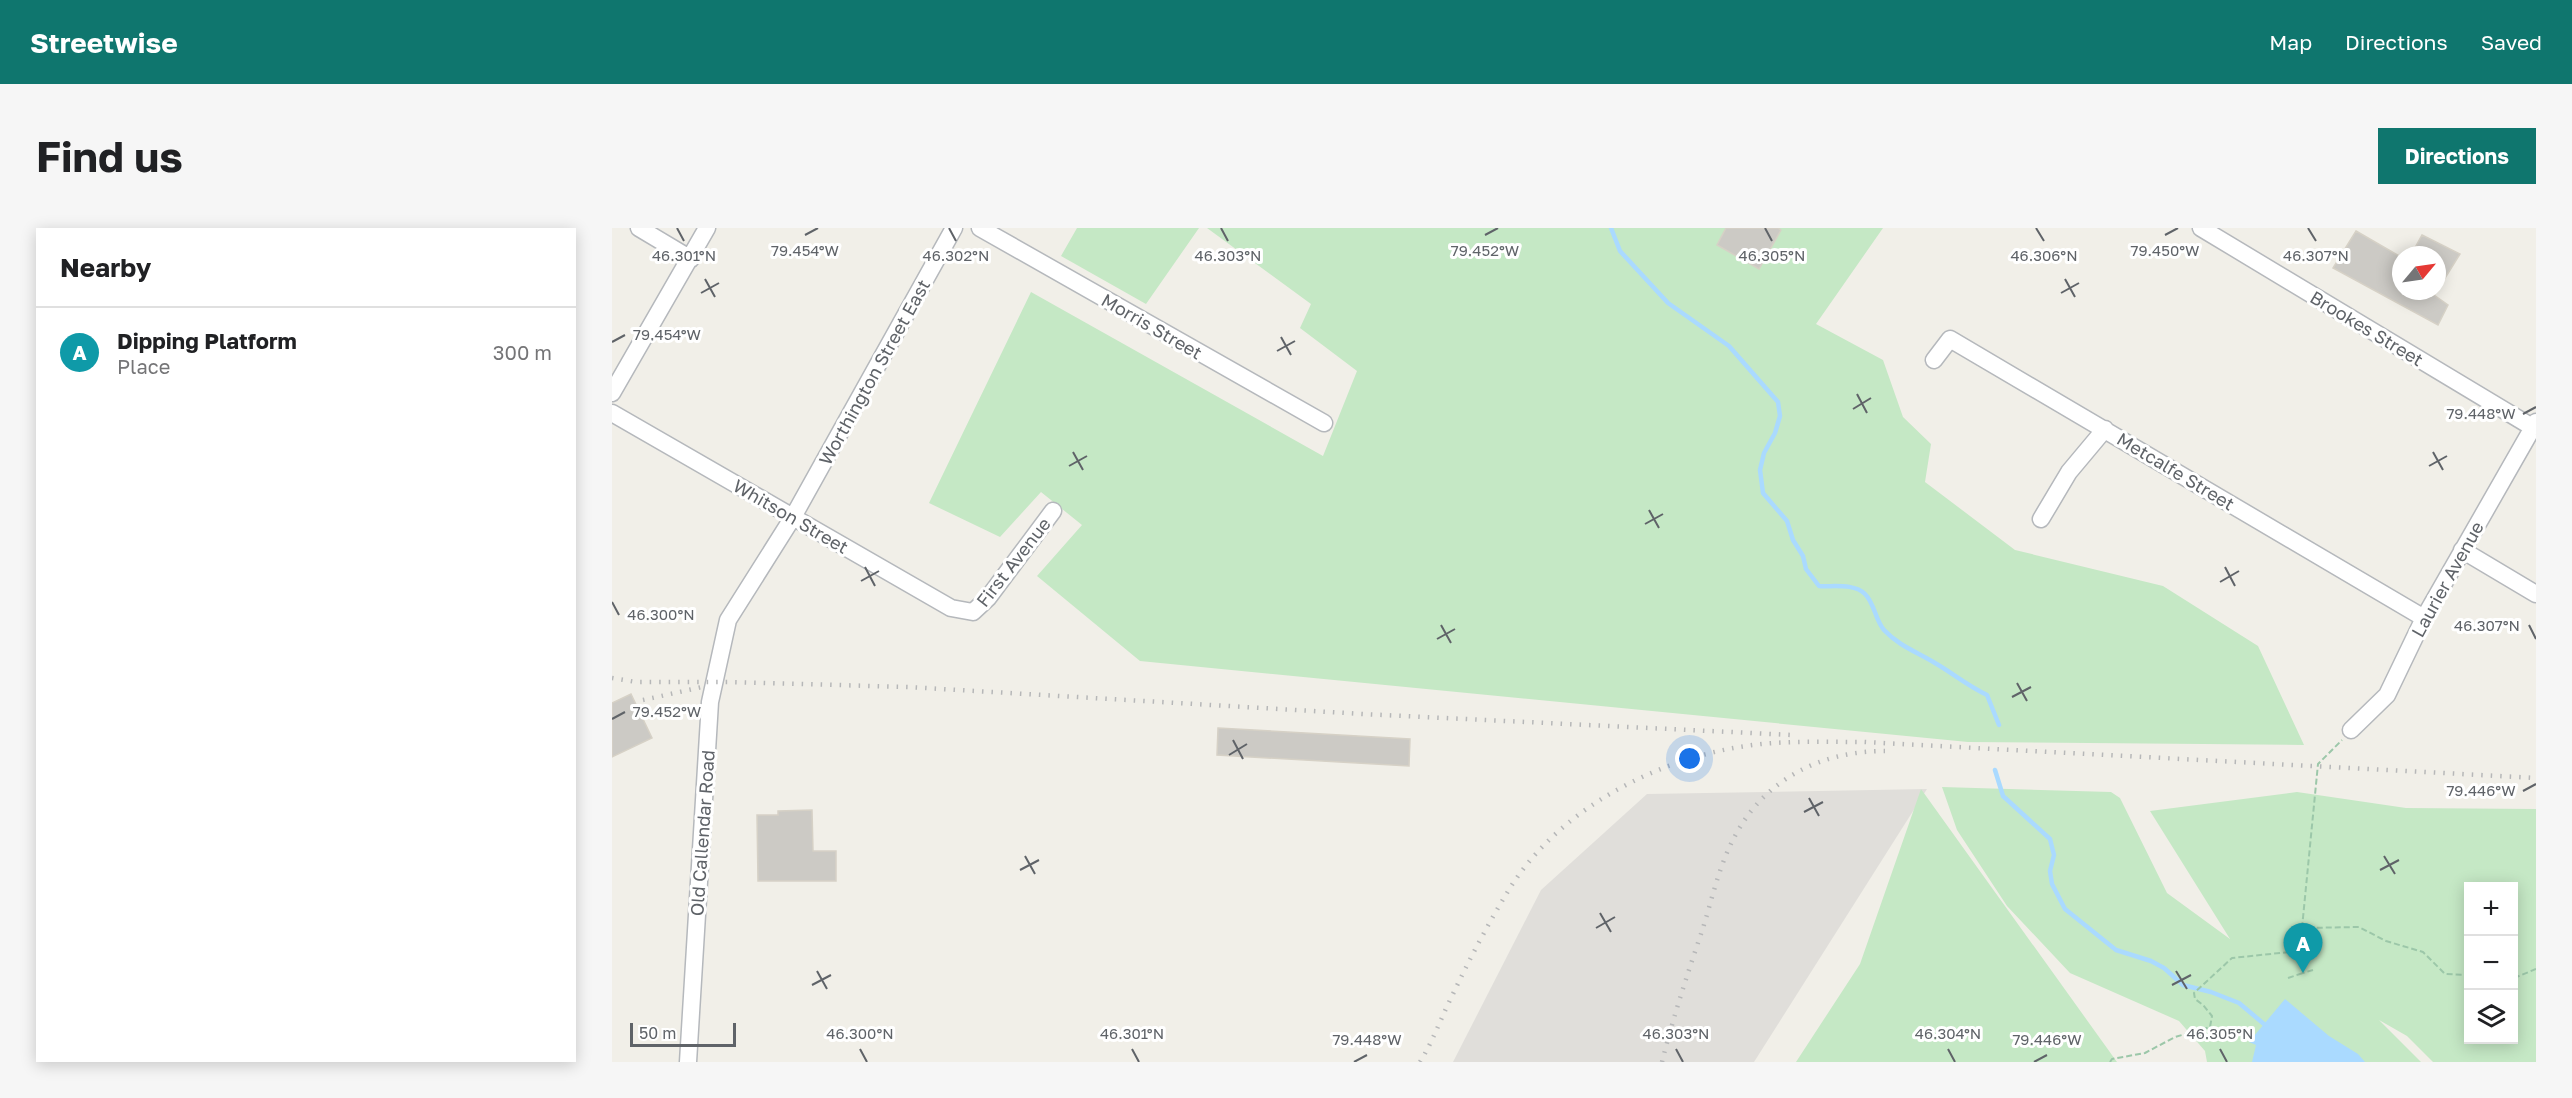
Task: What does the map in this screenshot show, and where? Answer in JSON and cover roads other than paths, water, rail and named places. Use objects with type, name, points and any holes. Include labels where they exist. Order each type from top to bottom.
[{"type":"street","points":[[639,228],[691,259]]},
{"type":"street","points":[[612,393],[707,228]]},
{"type":"street","name":"Worthington Street East","points":[[793,517],[954,228]]},
{"type":"street","name":"Morris Street","points":[[981,228],[1324,423]]},
{"type":"street","name":"Brookes Street","points":[[2201,228],[2534,424]]},
{"type":"street","name":"Metcalfe Street","points":[[1934,360],[1950,339],[2424,618]]},
{"type":"street","name":"Whitson Street","points":[[612,413],[951,608],[973,612]]},
{"type":"street","name":"Laurier Avenue","points":[[2351,730],[2387,695],[2424,618],[2534,424]]},
{"type":"street","points":[[2041,519],[2069,472],[2104,429]]},
{"type":"street","name":"First Avenue","points":[[973,612],[988,598],[1053,511]]},
{"type":"street","name":"Old Callendar Road","points":[[688,1062],[710,702],[728,620],[793,517]]},
{"type":"street","points":[[2462,550],[2536,594]]},
{"type":"water","points":[[2285,999],[2329,1036],[2358,1054],[2365,1062],[2252,1062],[2256,1045],[2249,1042]]},
{"type":"waterway","points":[[1611,228],[1620,251],[1668,303],[1729,346],[1778,402],[1780,416],[1775,433],[1764,453],[1760,470],[1763,493],[1787,521],[1793,540],[1803,556],[1806,569],[1819,586],[1855,588],[1865,594],[1881,626],[1890,636],[1987,695],[1999,725]]},
{"type":"waterway","points":[[1995,770],[2003,796],[2050,839],[2054,855],[2050,871],[2052,884],[2065,909],[2116,950],[2151,961],[2164,968],[2183,985],[2211,992],[2239,1003],[2264,1024]]},
{"type":"railway","points":[[612,678],[636,682],[908,687],[1363,714],[1792,735]]},
{"type":"railway","points":[[643,700],[702,687]]},
{"type":"railway","points":[[1420,1062],[1487,928],[1510,888],[1533,857],[1560,830],[1591,806],[1624,786],[1660,769],[1697,757],[1735,748],[1773,743],[1864,742],[2536,778]]},
{"type":"railway","points":[[1662,1062],[1720,871],[1729,847],[1747,816],[1779,784],[1797,772],[1839,756],[1885,751]]},
{"type":"place","name":"Dipping Platform","points":[[2303,973]]}]
